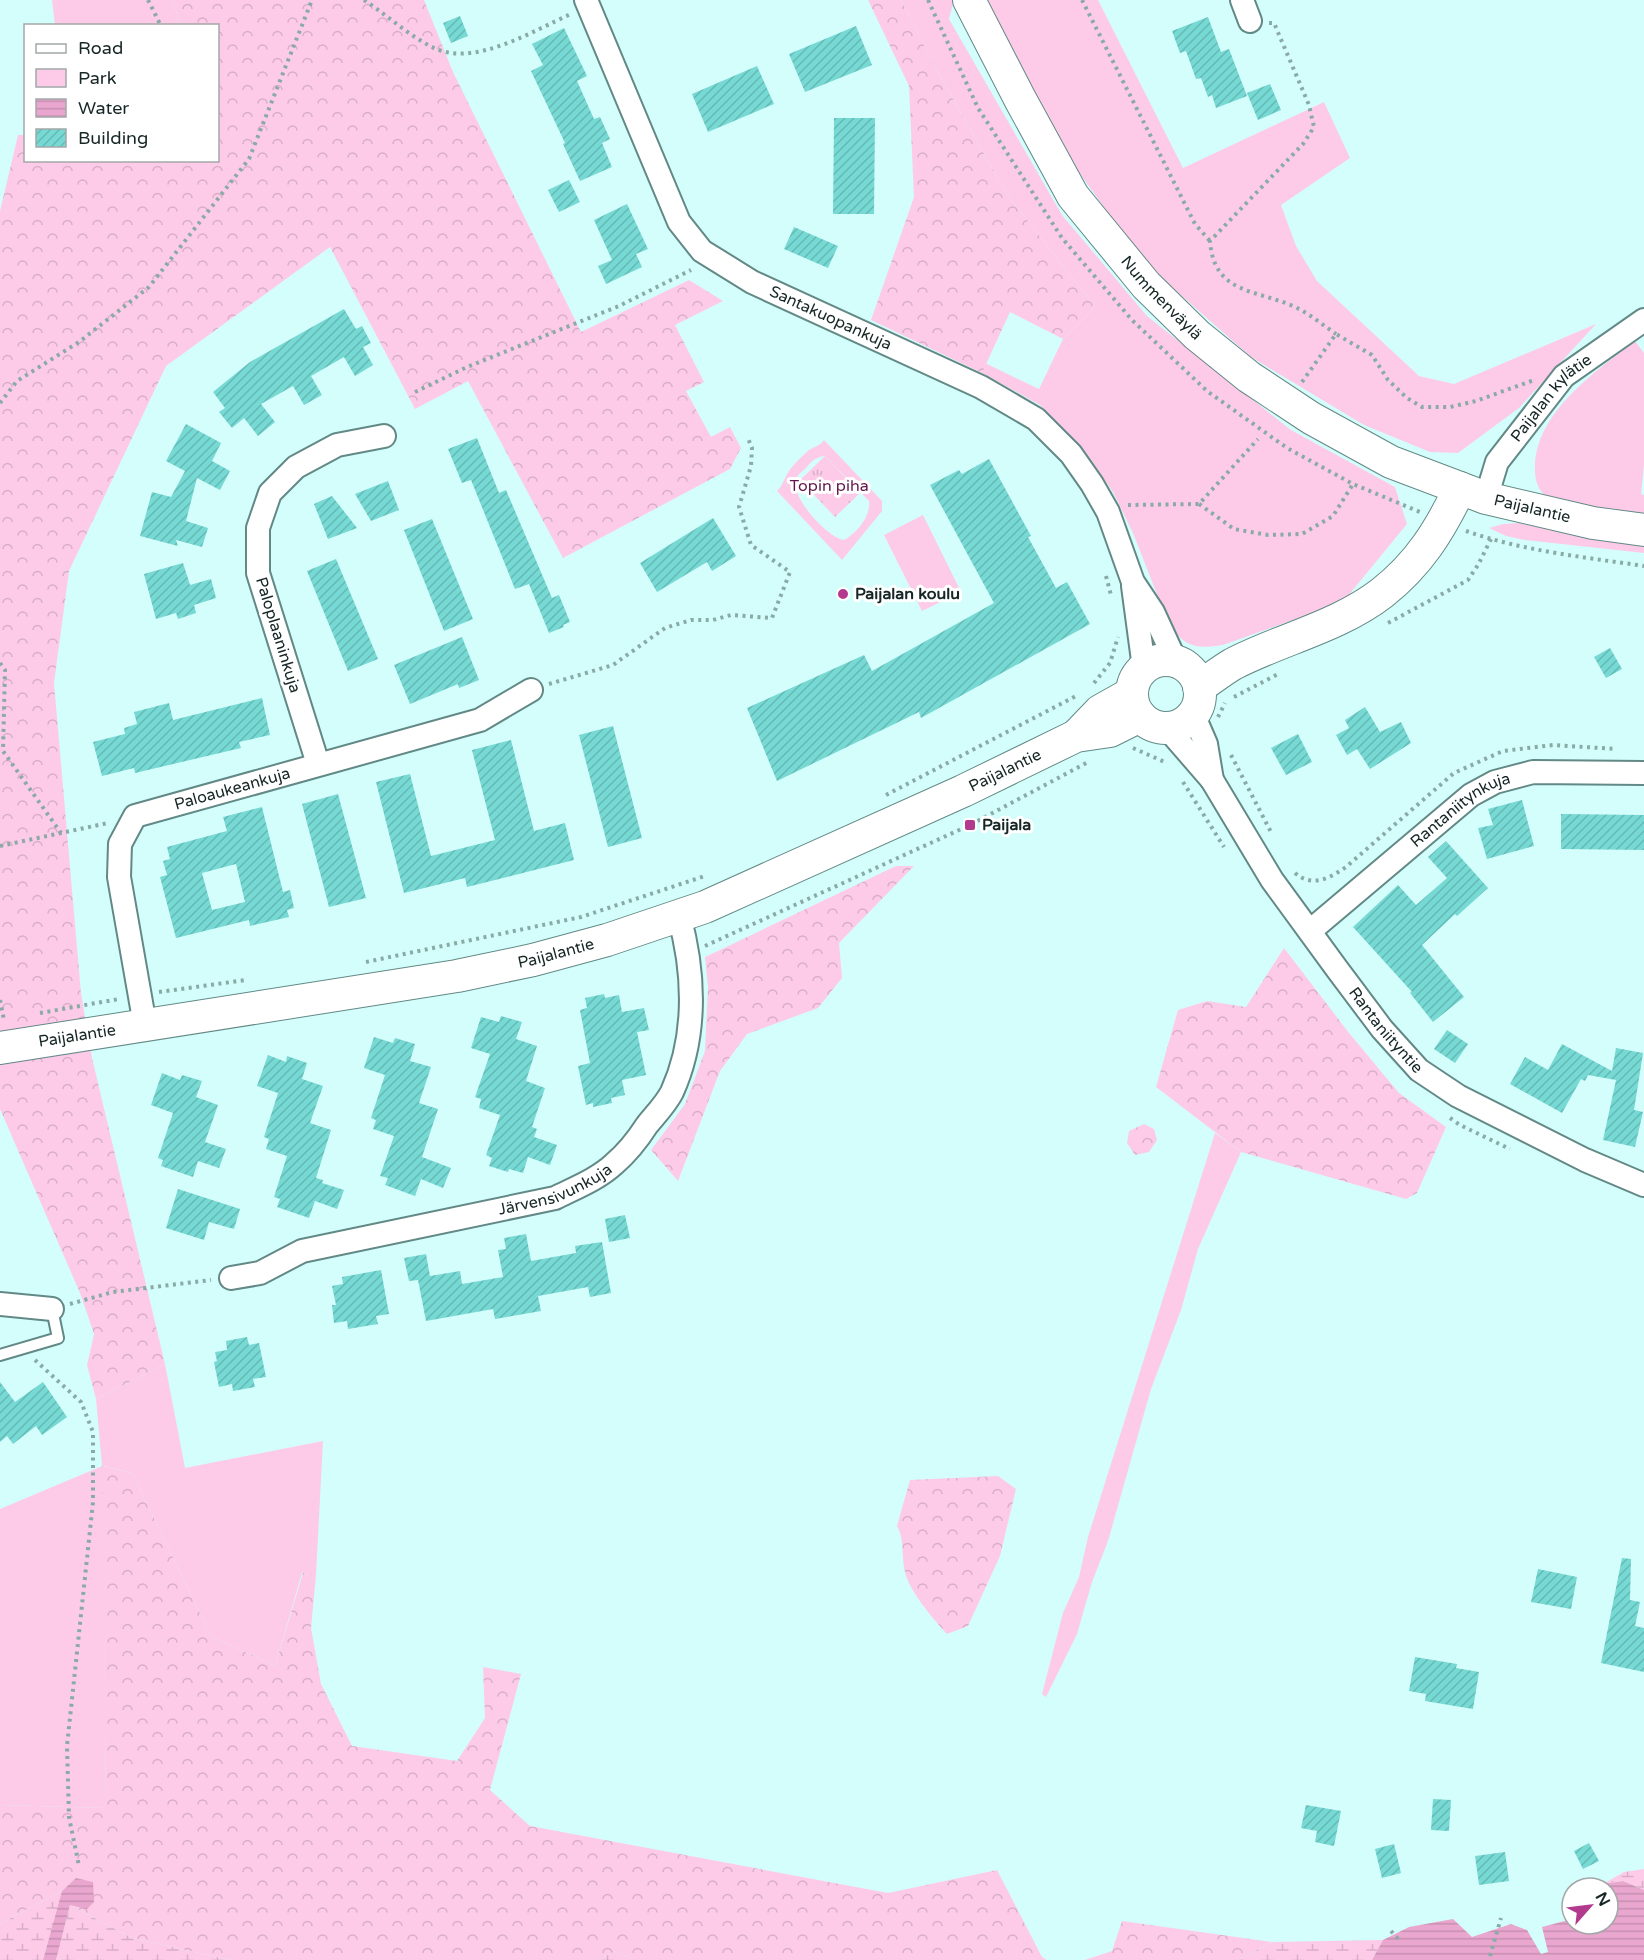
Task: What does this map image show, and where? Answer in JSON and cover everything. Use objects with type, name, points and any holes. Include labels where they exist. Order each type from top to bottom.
[{"type":"street","name":"Nummenväylä","points":[[969,0],[1073,196],[1146,285],[1197,335],[1249,377],[1311,418],[1391,462],[1473,493]]},
{"type":"street","points":[[1242,0],[1250,21]]},
{"type":"street","name":"Santakuopankuja","points":[[587,3],[679,222],[702,251],[752,282],[981,387],[1036,419],[1071,454],[1108,512],[1168,692]]},
{"type":"street","name":"Paijalan kylätie","points":[[1473,493],[1564,376],[1644,320]]},
{"type":"street","name":"Paloplaaninkuja","points":[[318,764],[258,573],[258,528],[270,493],[296,467],[337,445],[384,436]]},
{"type":"street","name":"Paijalantie","points":[[1,1030],[142,1010],[457,976],[586,946],[705,907],[963,791],[1076,736],[1110,731],[1168,692],[1349,614],[1382,593],[1426,550],[1443,523],[1473,493],[1593,524],[1644,530]]},
{"type":"street","name":"Santakuopankuja","points":[[1133,582],[1152,612],[1168,692]]},
{"type":"street","name":"Paloaukeankuja","points":[[135,816],[480,720],[531,690]]},
{"type":"street","name":"Rantaniityntie","points":[[1168,692],[1212,780],[1272,880],[1382,1029],[1419,1070],[1467,1101],[1585,1160],[1644,1185]]},
{"type":"street","name":"Rantaniitynkuja","points":[[1310,931],[1471,795],[1495,782],[1533,772],[1644,774]]},
{"type":"street","points":[[135,816],[120,844],[119,877],[142,1010]]},
{"type":"street","name":"Järvensivunkuja","points":[[231,1278],[260,1273],[302,1251],[555,1198],[585,1183],[614,1164],[637,1139],[671,1094],[685,1057],[692,1010],[688,954],[679,916]]},
{"type":"street","points":[[0,1304],[52,1309]]},
{"type":"lane","points":[[0,1355],[58,1338],[52,1309]]},
{"type":"path","points":[[148,0],[160,24]]},
{"type":"path","points":[[0,403],[18,381],[79,342],[149,287],[249,159],[312,0]]},
{"type":"path","points":[[364,0],[434,48],[459,54],[492,49],[587,3]]},
{"type":"path","points":[[1082,0],[1196,224],[1210,241],[1211,258],[1226,279],[1251,293],[1297,308],[1372,355],[1388,380],[1407,398],[1422,407],[1450,407],[1476,401],[1541,377],[1564,376]]},
{"type":"path","points":[[1210,241],[1303,144],[1314,127],[1309,105],[1274,23],[1250,21]]},
{"type":"path","points":[[415,392],[467,367],[619,306],[695,268]]},
{"type":"path","points":[[1297,390],[1336,334]]},
{"type":"path","points":[[531,690],[613,665],[665,628],[691,620],[713,620],[731,615],[772,618],[790,572],[752,545],[739,507],[751,466],[752,448],[747,436]]},
{"type":"path","points":[[1199,504],[1258,438]]},
{"type":"path","points":[[1108,512],[1126,505],[1199,504],[1234,529],[1268,535],[1302,534],[1333,516],[1353,484],[1443,523],[1491,539],[1553,552],[1644,566]]},
{"type":"path","points":[[1105,574],[1111,597]]},
{"type":"path","points":[[1089,689],[1110,663],[1120,630]]},
{"type":"path","points":[[0,663],[5,670],[3,751],[61,833]]},
{"type":"path","points":[[884,796],[1078,695]]},
{"type":"path","points":[[1226,745],[1274,837]]},
{"type":"path","points":[[1290,868],[1302,879],[1318,881],[1333,877],[1455,772],[1503,751],[1553,746],[1621,749]]},
{"type":"path","points":[[0,846],[135,816]]},
{"type":"path","points":[[365,962],[581,917],[715,873]]},
{"type":"path","points":[[38,1013],[142,1010],[256,979]]},
{"type":"path","points":[[0,1000],[1,1030]]},
{"type":"path","points":[[1,1030],[15,1018]]},
{"type":"path","points":[[52,1309],[113,1292],[231,1278]]},
{"type":"path","points":[[21,1348],[81,1402],[93,1432],[93,1502],[67,1746],[69,1816],[79,1866]]},
{"type":"path","points":[[1491,1956],[1501,1918]]},
{"type":"path","points":[[1390,1931],[1401,1942]]},
{"type":"green space","points":[[52,0],[173,0],[180,24],[55,24]]},
{"type":"green space","points":[[173,0],[424,0],[453,72],[581,332],[689,280],[723,301],[675,325],[704,382],[686,391],[711,437],[730,427],[741,448],[730,469],[563,558],[468,381],[415,409],[330,247],[166,366],[69,571],[54,683],[81,993],[92,1058],[165,1364],[96,1399],[87,1365],[94,1334],[80,1293],[0,1109],[0,211],[18,135],[24,135],[24,162],[219,162],[219,24],[180,24]]},
{"type":"green space","points":[[868,0],[901,0],[935,67],[1006,193],[1095,307],[1063,339],[1010,312],[982,373],[871,320],[914,197],[909,86]]},
{"type":"green space","points":[[901,0],[954,0],[949,19],[1062,215],[1147,316],[1291,430],[1395,487],[1407,524],[1343,602],[1223,645],[1206,647],[1187,642],[1169,625],[1133,533],[1113,492],[1084,452],[1040,405],[982,373],[985,363],[1039,389],[1063,339],[1095,307],[1006,193],[935,67]]},
{"type":"green space","points":[[984,0],[1098,0],[1183,168],[1324,102],[1350,158],[1281,205],[1296,246],[1317,281],[1419,376],[1454,384],[1596,324],[1519,408],[1458,453],[1430,452],[1364,425],[1251,357],[1142,261],[1066,154]]},
{"type":"green space","points":[[1635,341],[1644,353],[1644,464],[1641,494],[1644,495],[1644,515],[1583,508],[1549,498],[1540,490],[1535,475],[1537,450],[1544,431],[1569,396],[1602,366]]},
{"type":"green space","points":[[824,440],[882,501],[882,511],[842,560],[777,491],[789,470],[809,450]],"holes":[[[825,456],[869,501],[868,512],[862,524],[844,540],[837,538],[820,525],[804,506],[796,487],[797,478],[813,460]]]},
{"type":"green space","name":"Topin piha","points":[[825,456],[860,493],[835,517],[800,480]]},
{"type":"green space","points":[[923,515],[961,592],[922,611],[884,535]]},
{"type":"green space","points":[[1519,523],[1581,536],[1644,544],[1644,553],[1525,540],[1506,536],[1489,528]]},
{"type":"green space","points":[[896,866],[914,866],[839,943],[842,978],[818,1008],[747,1034],[720,1071],[678,1181],[651,1150],[685,1104],[705,1051],[708,987],[705,957]]},
{"type":"green space","points":[[1284,948],[1349,1033],[1399,1093],[1446,1127],[1417,1193],[1406,1199],[1241,1152],[1156,1087],[1178,1010],[1207,1001],[1246,1007]]},
{"type":"green space","points":[[1144,1124],[1154,1129],[1157,1140],[1149,1152],[1135,1155],[1127,1143],[1129,1131]]},
{"type":"green space","points":[[1215,1133],[1241,1152],[1198,1249],[1181,1310],[1151,1389],[1108,1541],[1092,1582],[1077,1634],[1046,1697],[1042,1694],[1063,1613],[1079,1577],[1088,1537]]},
{"type":"green space","points":[[165,1364],[185,1468],[323,1441],[316,1575],[302,1573],[275,1666],[211,1636],[132,1473],[103,1466],[106,1808],[0,1805],[0,1509],[102,1466],[96,1399]]},
{"type":"green space","points":[[102,1466],[132,1473],[211,1636],[275,1666],[303,1573],[316,1575],[311,1628],[321,1684],[352,1746],[457,1761],[485,1718],[483,1667],[521,1674],[490,1790],[530,1826],[888,1893],[997,1870],[1042,1957],[1047,1960],[634,1960],[616,1951],[598,1960],[230,1960],[132,1938],[70,1905],[76,1878],[62,1891],[0,1924],[0,1805],[106,1808]]},
{"type":"green space","points":[[998,1476],[1016,1489],[1000,1556],[968,1626],[947,1634],[917,1596],[905,1572],[901,1537],[897,1526],[910,1480]]},
{"type":"green space","points":[[1644,1869],[1644,1890],[1620,1881],[1620,1876],[1617,1876],[1624,1872]]},
{"type":"green space","points":[[62,1891],[43,1960],[0,1960],[0,1924]]},
{"type":"green space","points":[[70,1905],[132,1938],[230,1960],[56,1960]]},
{"type":"green space","points":[[1122,1921],[1272,1942],[1238,1960],[1085,1960],[1112,1951]]},
{"type":"green space","points":[[1383,1940],[1372,1960],[1238,1960],[1272,1942]]},
{"type":"green space","points":[[616,1951],[634,1960],[598,1960]]},
{"type":"water","points":[[76,1878],[93,1882],[94,1902],[87,1909],[70,1905],[56,1960],[43,1960],[62,1891]]},
{"type":"water","points":[[1620,1881],[1644,1890],[1644,1960],[1372,1960],[1383,1940],[1409,1927],[1453,1919],[1472,1937],[1511,1924],[1527,1930],[1541,1954],[1548,1952],[1542,1927],[1560,1922],[1560,1936],[1620,1936]]},
{"type":"building","points":[[460,16],[468,36],[451,43],[443,23]]},
{"type":"building","points":[[1208,17],[1221,52],[1229,49],[1247,96],[1216,108],[1212,95],[1208,97],[1201,78],[1196,79],[1186,51],[1180,53],[1172,31]]},
{"type":"building","points":[[856,26],[872,65],[805,92],[789,54]]},
{"type":"building","points":[[564,28],[587,76],[577,81],[594,119],[600,117],[610,139],[602,143],[612,167],[580,181],[531,71],[543,65],[532,44]]},
{"type":"building","points":[[757,66],[774,104],[708,132],[692,94]]},
{"type":"building","points":[[1270,84],[1281,110],[1258,120],[1247,93]]},
{"type":"building","points":[[834,118],[875,118],[874,214],[833,214]]},
{"type":"building","points":[[569,180],[580,202],[559,212],[548,190]]},
{"type":"building","points":[[627,204],[648,249],[636,254],[642,267],[606,284],[598,266],[612,260],[594,220]]},
{"type":"building","points":[[794,227],[838,246],[828,268],[784,249]]},
{"type":"building","points":[[344,309],[356,329],[362,326],[371,343],[363,347],[373,365],[355,376],[344,357],[311,376],[322,395],[304,405],[293,386],[261,404],[275,422],[258,436],[244,418],[232,428],[219,412],[225,408],[213,392],[250,362]]},
{"type":"building","points":[[186,424],[221,443],[212,461],[230,471],[220,490],[197,478],[186,521],[208,528],[202,547],[176,540],[178,546],[140,536],[152,492],[171,497],[185,471],[166,461]]},
{"type":"building","points":[[477,438],[499,493],[506,490],[552,598],[559,595],[570,622],[563,625],[564,627],[549,633],[529,584],[515,589],[471,480],[462,483],[448,449]]},
{"type":"building","points":[[989,459],[1056,588],[1067,582],[1090,624],[921,718],[919,712],[777,781],[747,708],[864,655],[872,671],[994,603],[930,485],[959,470],[962,474]]},
{"type":"building","points":[[388,481],[399,510],[371,521],[355,494]]},
{"type":"building","points":[[332,496],[357,528],[328,539],[314,504]]},
{"type":"building","points":[[713,518],[736,556],[712,571],[707,562],[657,592],[640,563]]},
{"type":"building","points":[[432,519],[473,619],[444,631],[404,530]]},
{"type":"building","points":[[336,559],[378,659],[348,671],[307,571]]},
{"type":"building","points":[[183,563],[190,585],[211,579],[216,598],[194,605],[196,613],[178,619],[176,613],[156,619],[144,574]]},
{"type":"building","points":[[462,637],[479,680],[459,688],[458,684],[410,704],[394,665]]},
{"type":"building","points":[[1610,648],[1622,669],[1606,678],[1594,657]]},
{"type":"building","points":[[262,698],[270,735],[239,742],[241,748],[135,773],[134,768],[102,776],[93,742],[125,734],[124,728],[137,724],[134,712],[169,703],[173,720]]},
{"type":"building","points":[[1365,707],[1380,732],[1401,722],[1411,743],[1370,769],[1357,749],[1347,755],[1336,735],[1349,728],[1345,720]]},
{"type":"building","points":[[613,726],[642,838],[608,847],[579,735]]},
{"type":"building","points":[[1298,734],[1312,762],[1286,775],[1271,748]]},
{"type":"building","points":[[511,740],[534,831],[565,823],[574,860],[467,887],[465,878],[404,893],[376,782],[410,774],[431,856],[495,840],[472,750]]},
{"type":"building","points":[[338,794],[366,898],[329,907],[302,804]]},
{"type":"building","points":[[1522,800],[1534,846],[1487,859],[1478,828],[1493,825],[1488,809]]},
{"type":"building","points":[[262,807],[283,892],[290,890],[294,908],[287,910],[289,917],[250,926],[249,920],[176,938],[160,877],[167,875],[163,861],[170,859],[167,847],[227,831],[223,817]],"holes":[[[236,864],[245,902],[212,910],[202,873]]]},
{"type":"building","points":[[1561,814],[1644,815],[1644,850],[1561,849]]},
{"type":"building","points":[[1446,841],[1488,888],[1457,916],[1455,914],[1422,945],[1464,997],[1433,1022],[1410,993],[1412,992],[1353,927],[1398,885],[1416,905],[1447,878],[1428,857]]},
{"type":"building","points":[[604,994],[605,998],[619,995],[622,1012],[644,1008],[649,1030],[637,1032],[646,1075],[622,1080],[625,1095],[611,1098],[612,1103],[593,1107],[593,1103],[586,1105],[578,1066],[590,1063],[580,1010],[587,1008],[585,998]]},
{"type":"building","points":[[501,1016],[522,1022],[516,1039],[537,1046],[526,1081],[545,1088],[532,1127],[537,1129],[534,1137],[557,1145],[550,1165],[528,1157],[523,1173],[509,1169],[508,1172],[489,1166],[492,1158],[486,1155],[500,1115],[479,1108],[481,1099],[475,1097],[490,1054],[471,1048],[481,1017],[499,1022]]},
{"type":"building","points":[[1447,1030],[1468,1044],[1455,1063],[1434,1049]]},
{"type":"building","points":[[374,1037],[393,1043],[395,1038],[415,1044],[410,1061],[431,1067],[419,1103],[438,1109],[422,1157],[451,1168],[443,1188],[421,1179],[415,1196],[385,1185],[388,1178],[380,1176],[394,1136],[373,1129],[376,1120],[371,1118],[385,1075],[364,1068]]},
{"type":"building","points":[[1562,1044],[1612,1071],[1616,1048],[1643,1053],[1634,1110],[1643,1112],[1635,1147],[1603,1140],[1616,1080],[1588,1075],[1585,1081],[1581,1079],[1562,1113],[1510,1084],[1525,1057],[1548,1070]]},
{"type":"building","points":[[268,1055],[286,1062],[287,1056],[307,1063],[302,1079],[323,1086],[310,1123],[331,1130],[316,1178],[323,1180],[322,1183],[344,1190],[337,1209],[315,1201],[309,1218],[277,1207],[280,1199],[274,1197],[287,1156],[266,1149],[269,1139],[264,1137],[278,1093],[257,1086]]},
{"type":"building","points":[[162,1073],[180,1080],[182,1075],[202,1081],[196,1097],[218,1105],[205,1142],[226,1149],[219,1168],[198,1161],[193,1177],[161,1166],[163,1160],[158,1158],[173,1113],[151,1105]]},
{"type":"building","points":[[178,1189],[240,1209],[234,1229],[209,1222],[204,1240],[166,1228]]},
{"type":"building","points":[[625,1215],[630,1238],[609,1242],[605,1219]]},
{"type":"building","points":[[526,1234],[531,1261],[576,1253],[575,1246],[602,1242],[611,1293],[590,1297],[588,1287],[538,1296],[541,1311],[495,1319],[493,1309],[426,1321],[418,1280],[409,1281],[404,1258],[426,1254],[430,1276],[460,1271],[462,1284],[503,1277],[498,1250],[506,1249],[504,1238]]},
{"type":"building","points":[[381,1270],[389,1314],[376,1316],[378,1324],[348,1329],[347,1321],[334,1323],[332,1305],[336,1305],[332,1286],[343,1284],[342,1277]]},
{"type":"building","points":[[247,1337],[249,1345],[259,1343],[266,1377],[253,1379],[255,1387],[233,1391],[232,1384],[219,1387],[214,1362],[217,1361],[215,1352],[227,1350],[226,1341]]},
{"type":"building","points":[[0,1382],[15,1402],[43,1382],[67,1417],[42,1435],[36,1426],[13,1444],[7,1436],[0,1442]]},
{"type":"building","points":[[1622,1558],[1631,1559],[1630,1600],[1640,1602],[1635,1626],[1644,1628],[1644,1672],[1601,1663]]},
{"type":"building","points":[[1538,1569],[1577,1577],[1571,1609],[1531,1602]]},
{"type":"building","points":[[1415,1657],[1457,1664],[1456,1668],[1479,1672],[1473,1709],[1425,1701],[1426,1694],[1409,1691]]},
{"type":"building","points":[[1433,1799],[1451,1800],[1449,1831],[1431,1830]]},
{"type":"building","points":[[1306,1805],[1341,1811],[1334,1846],[1315,1842],[1317,1831],[1301,1828]]},
{"type":"building","points":[[1589,1843],[1599,1861],[1583,1869],[1574,1851]]},
{"type":"building","points":[[1394,1844],[1401,1873],[1382,1878],[1375,1849]]},
{"type":"building","points":[[1505,1852],[1509,1881],[1479,1885],[1475,1856]]},
{"type":"place","name":"Paijalan koulu","points":[[843,594]]},
{"type":"place","name":"Paijala","points":[[970,825]]}]
